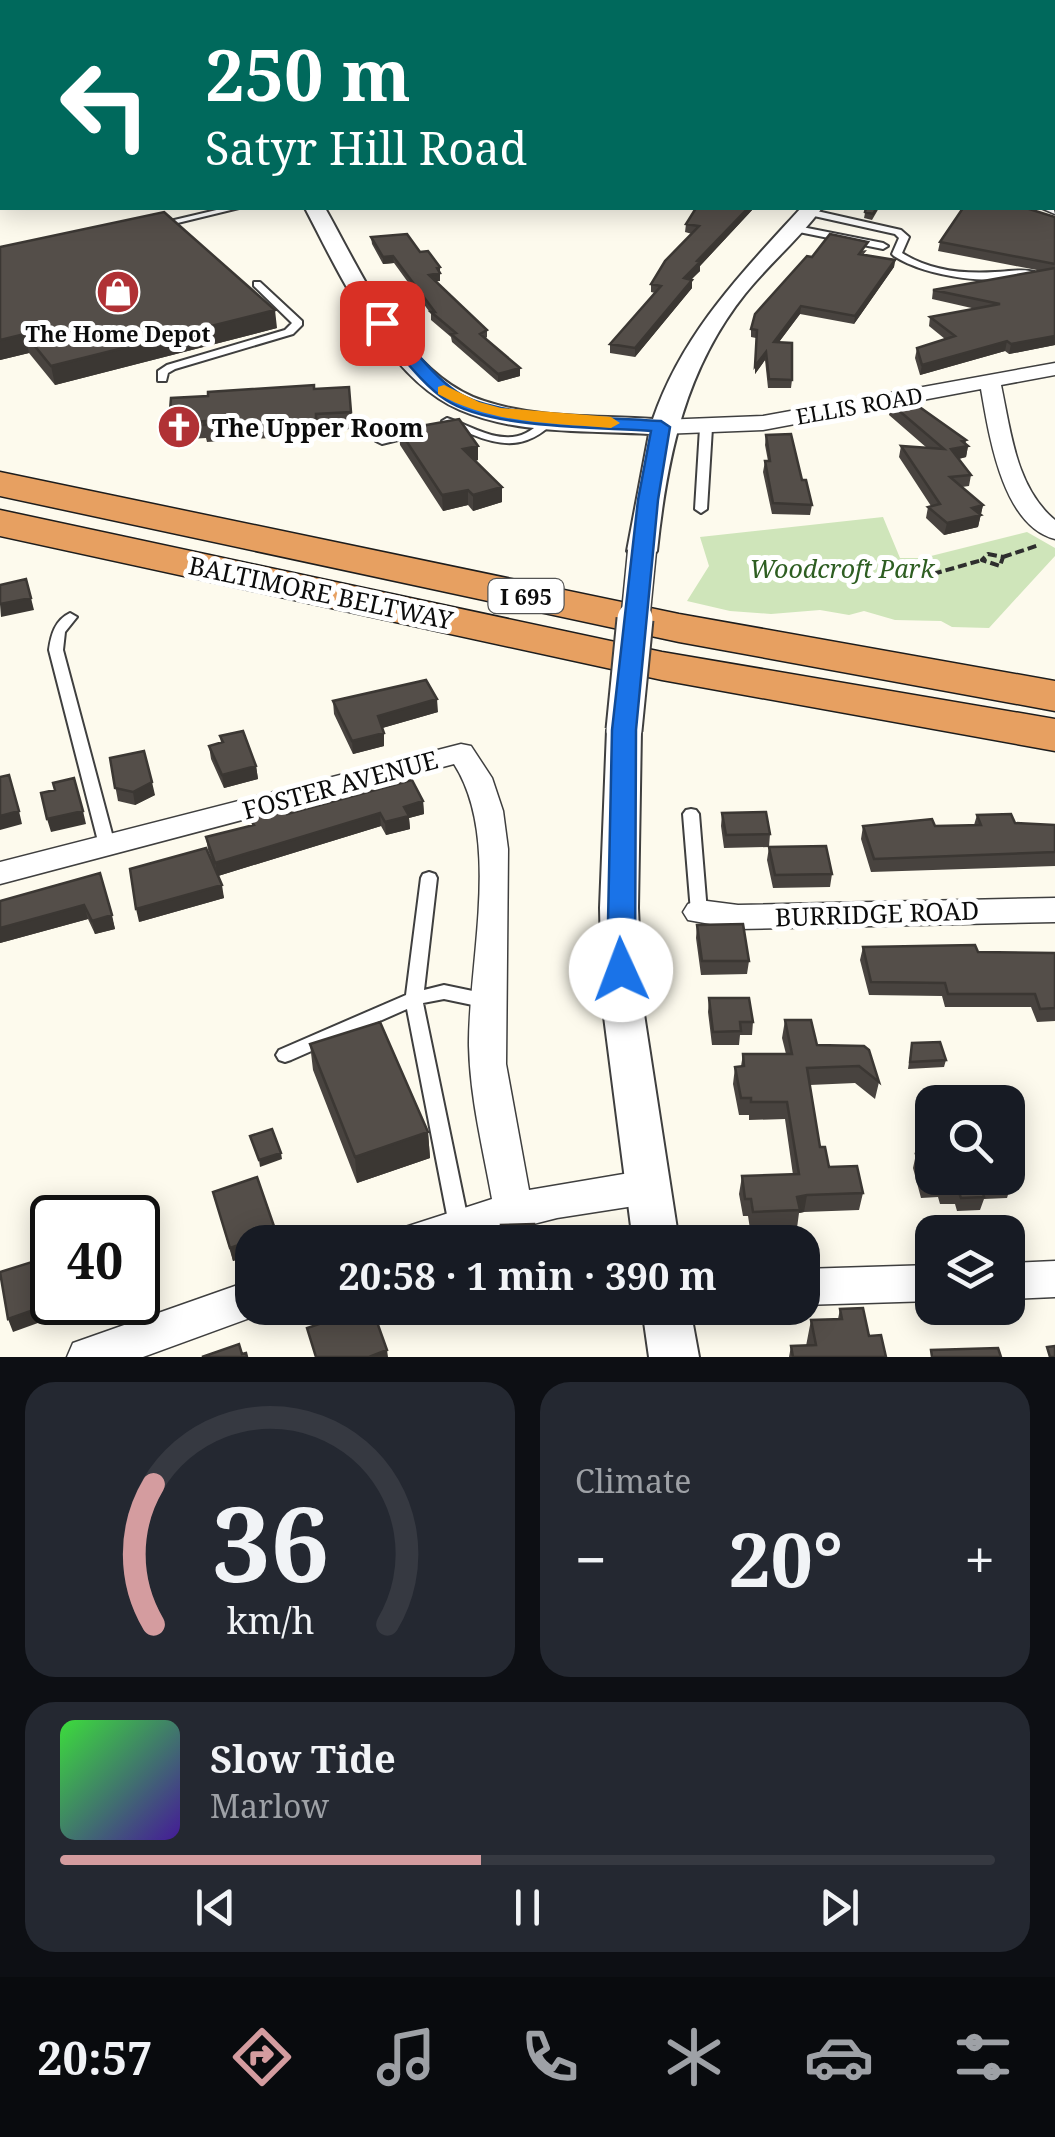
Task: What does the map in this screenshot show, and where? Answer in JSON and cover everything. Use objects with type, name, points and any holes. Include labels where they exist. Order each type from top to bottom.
[{"type":"highway","name":"BALTIMORE BELTWAY","points":[[0,484],[678,628],[1055,696]]},
{"type":"highway","name":"BALTIMORE BELTWAY","points":[[0,523],[680,670],[1055,736]]},
{"type":"street","points":[[317,210],[357,286],[382,323],[450,395],[473,406],[552,418],[661,427]]},
{"type":"street","points":[[653,1225],[622,1001],[619,908],[624,730],[642,551],[661,427],[695,351],[715,319],[804,216]]},
{"type":"street","name":"ELLIS ROAD","points":[[661,427],[763,423],[1055,369]]},
{"type":"street","points":[[990,381],[1017,494],[1051,537]]},
{"type":"street","name":"FOSTER AVENUE","points":[[0,873],[460,753],[480,778],[493,846],[488,1001],[490,1087],[512,1209]]},
{"type":"street","name":"BURRIDGE ROAD","points":[[699,912],[738,918],[1055,910]]},
{"type":"street","points":[[459,1225],[590,1192],[647,1187]]},
{"type":"street","points":[[1025,1280],[1055,1279]]},
{"type":"street","points":[[820,1286],[915,1284]]},
{"type":"street","points":[[88,1357],[235,1304]]},
{"type":"street","points":[[669,1325],[674,1357]]},
{"type":"lane","points":[[174,210],[184,219]]},
{"type":"lane","points":[[148,226],[227,210]]},
{"type":"lane","points":[[804,216],[883,246]]},
{"type":"lane","points":[[804,216],[898,232],[904,237],[898,254],[916,264],[986,278],[1030,272]]},
{"type":"lane","points":[[162,379],[162,372],[171,367],[289,332],[298,323],[257,284]]},
{"type":"lane","points":[[382,441],[436,426],[473,406]]},
{"type":"lane","points":[[436,426],[517,442],[534,437],[552,418]]},
{"type":"lane","points":[[702,509],[706,428]]},
{"type":"lane","points":[[70,617],[58,632],[56,650],[107,845]]},
{"type":"lane","points":[[691,814],[699,912]]},
{"type":"lane","points":[[429,878],[414,999],[459,1225]]},
{"type":"lane","points":[[285,1055],[414,999],[444,992],[488,1001]]},
{"type":"path","points":[[933,574],[982,560],[988,554],[1002,557],[1051,537]]},
{"type":"path","points":[[982,560],[1000,566],[1002,557]]},
{"type":"green space","name":"Woodcroft Park","points":[[883,517],[900,558],[923,558],[1027,532],[1055,548],[1055,556],[989,628],[895,620],[864,611],[849,615],[820,610],[771,614],[730,611],[687,601],[709,566],[700,537]]},
{"type":"building","points":[[695,210],[746,210],[697,261],[700,262],[684,278],[692,280],[635,348],[610,344],[661,286],[651,284],[665,261],[699,226],[686,224]]},
{"type":"building","points":[[962,210],[1032,210],[1055,217],[1055,264],[940,242]]},
{"type":"building","name":"The Home Depot","points":[[164,212],[275,310],[51,366],[25,334],[0,340],[0,247]]},
{"type":"building","points":[[407,234],[420,252],[428,251],[440,267],[440,273],[429,275],[487,330],[480,334],[520,368],[498,374],[451,334],[456,333],[431,312],[435,312],[393,256],[383,257],[371,237]]},
{"type":"building","points":[[830,234],[868,242],[859,254],[895,260],[855,316],[801,306],[774,342],[792,343],[792,380],[769,379],[766,352],[755,366],[757,330],[751,329],[755,314]]},
{"type":"building","points":[[1055,268],[1055,336],[1011,344],[1007,341],[922,365],[917,348],[955,336],[930,317],[1000,304],[933,290]]},
{"type":"building","points":[[314,385],[314,389],[349,387],[351,412],[316,414],[316,419],[169,423],[171,398]]},
{"type":"building","points":[[904,396],[966,440],[962,441],[968,446],[951,449],[971,475],[950,477],[983,505],[972,508],[981,515],[947,523],[928,507],[940,504],[901,446],[944,449],[890,403]]},
{"type":"building","points":[[459,419],[478,446],[463,449],[502,487],[473,495],[468,490],[442,495],[399,430]]},
{"type":"building","points":[[791,434],[812,505],[773,503],[765,461],[770,461],[766,435]]},
{"type":"building","points":[[26,579],[31,598],[0,604],[0,585]]},
{"type":"building","points":[[426,680],[437,699],[378,716],[384,733],[352,741],[333,701]]},
{"type":"building","points":[[243,731],[256,766],[222,775],[209,746],[223,742],[220,736]]},
{"type":"building","points":[[144,751],[152,782],[133,792],[115,788],[110,758]]},
{"type":"building","points":[[9,775],[19,811],[0,816],[0,777]]},
{"type":"building","points":[[74,778],[83,811],[47,819],[41,793],[55,790],[53,783]]},
{"type":"building","points":[[412,780],[423,801],[404,807],[409,816],[385,822],[380,813],[215,863],[206,837],[254,825],[250,818],[283,808],[287,814]]},
{"type":"building","points":[[766,812],[770,834],[726,835],[722,813]]},
{"type":"building","points":[[1011,814],[1015,823],[1055,825],[1055,852],[874,859],[863,826],[932,819],[935,826],[981,825],[977,815]]},
{"type":"building","points":[[826,846],[832,874],[775,875],[769,847]]},
{"type":"building","points":[[206,848],[222,885],[136,909],[130,869]]},
{"type":"building","points":[[100,873],[112,915],[92,921],[84,905],[0,928],[0,901]]},
{"type":"building","points":[[743,924],[749,961],[702,961],[697,925]]},
{"type":"building","points":[[975,945],[978,952],[1055,953],[1055,1008],[1040,1009],[1035,994],[948,994],[945,983],[871,982],[863,947]]},
{"type":"building","points":[[709,998],[749,998],[753,1022],[740,1022],[741,1031],[713,1032]]},
{"type":"building","points":[[785,1020],[811,1020],[817,1045],[864,1046],[869,1050],[879,1082],[859,1066],[807,1068],[820,1147],[825,1147],[829,1167],[857,1166],[863,1193],[807,1195],[797,1197],[800,1210],[753,1212],[751,1199],[745,1199],[742,1176],[799,1174],[787,1102],[751,1102],[751,1098],[741,1098],[735,1067],[744,1066],[743,1054],[792,1054]]},
{"type":"building","points":[[380,1022],[428,1132],[355,1157],[310,1044]]},
{"type":"building","points":[[940,1042],[946,1060],[910,1062],[912,1043]]},
{"type":"building","points":[[272,1129],[281,1153],[259,1160],[250,1136]]},
{"type":"building","points":[[257,1177],[274,1225],[235,1225],[235,1246],[230,1248],[213,1192]]},
{"type":"building","points":[[30,1263],[30,1311],[8,1319],[0,1272]]},
{"type":"building","points":[[863,1308],[869,1336],[881,1335],[886,1357],[793,1357],[791,1346],[816,1345],[812,1325],[820,1325],[820,1320],[842,1319],[840,1309]]},
{"type":"building","points":[[378,1325],[387,1350],[369,1357],[316,1357],[307,1328]]},
{"type":"building","points":[[239,1344],[247,1357],[202,1357]]},
{"type":"building","points":[[1055,1346],[1055,1357],[1050,1357],[1047,1347]]},
{"type":"building","points":[[998,1348],[1001,1357],[932,1357],[931,1350]]},
{"type":"slow traffic","points":[[444,390],[473,406],[501,413],[611,423]]},
{"type":"place","name":"The Home Depot","points":[[118,292]]},
{"type":"place","name":"The Upper Room","points":[[179,427]]},
{"type":"route","points":[[382,323],[450,395],[473,406],[525,416],[661,427],[648,500],[624,730],[621,970]]}]
